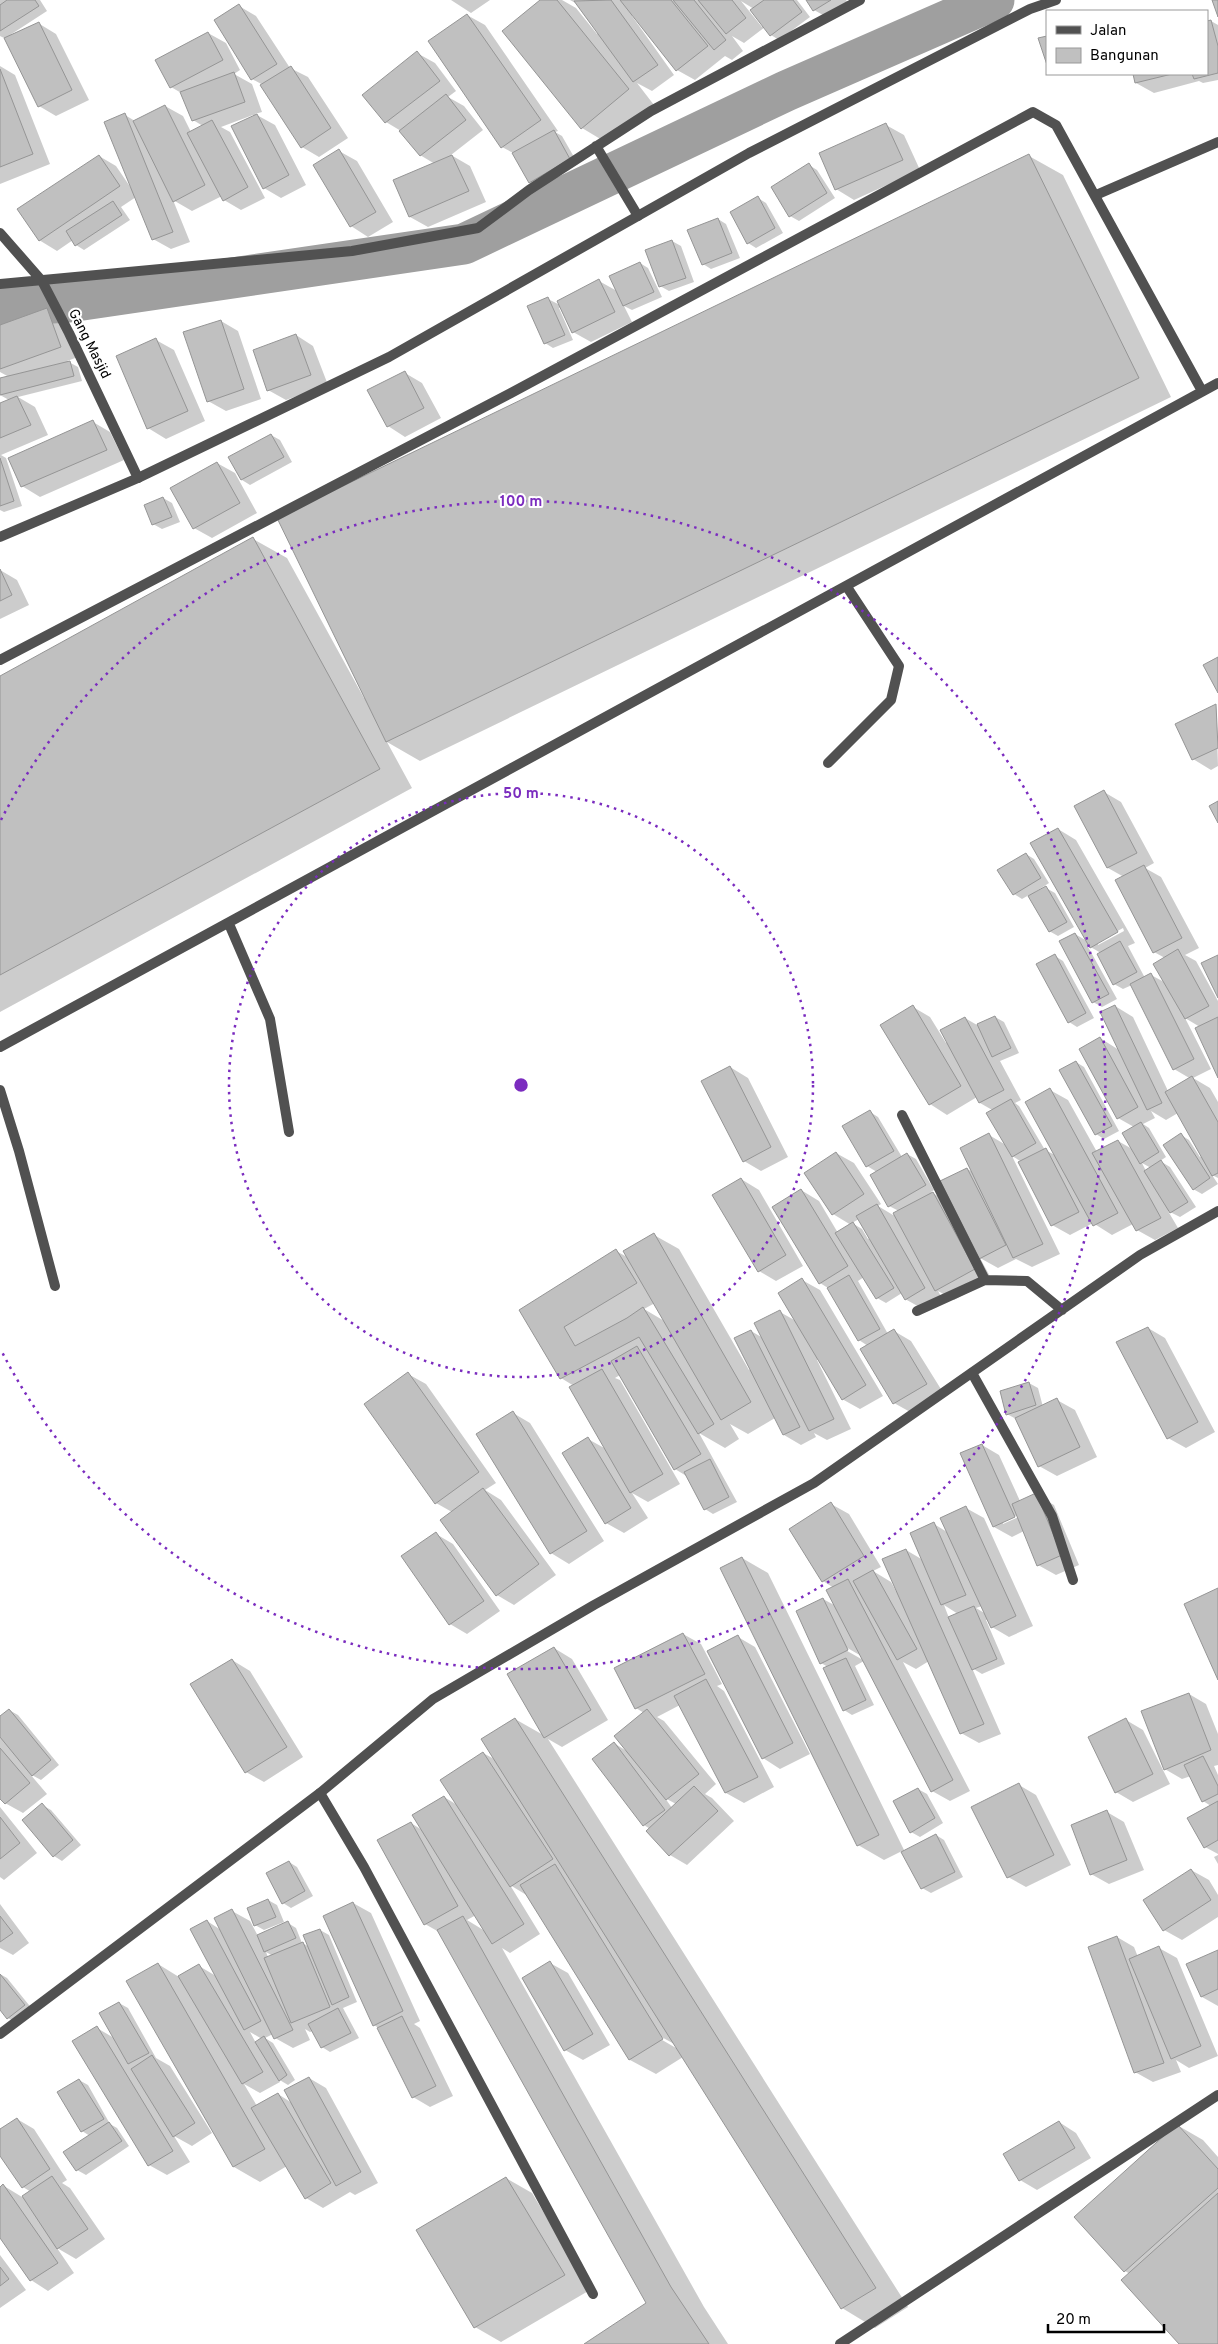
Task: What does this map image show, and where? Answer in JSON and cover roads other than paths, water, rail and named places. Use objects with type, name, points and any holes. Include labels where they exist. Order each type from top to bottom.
[{"type":"street","points":[[0,284],[44,285],[352,251],[478,228],[529,190],[651,111],[860,0]]},
{"type":"street","points":[[0,537],[138,478],[389,357],[750,153],[1030,9],[1056,0]]},
{"type":"street","points":[[0,660],[511,393],[1032,112],[1056,125],[1202,391]]},
{"type":"street","points":[[1096,195],[1218,142]]},
{"type":"street","points":[[596,146],[638,216]]},
{"type":"street","name":"Gang Masjid","points":[[0,233],[44,285],[138,478]]},
{"type":"street","points":[[0,1047],[229,924],[1218,383]]},
{"type":"street","points":[[828,763],[891,700],[899,666],[847,587]]},
{"type":"street","points":[[229,924],[270,1019],[289,1132]]},
{"type":"street","points":[[0,1090],[19,1151],[55,1286]]},
{"type":"street","points":[[902,1114],[985,1280]]},
{"type":"street","points":[[0,2034],[320,1793],[433,1699],[594,1605],[814,1483],[1140,1255],[1218,1211]]},
{"type":"street","points":[[917,1311],[985,1280],[1027,1281],[1062,1310]]},
{"type":"street","points":[[972,1373],[1052,1516],[1073,1580]]},
{"type":"street","points":[[320,1793],[364,1867],[593,2294]]},
{"type":"street","points":[[840,2344],[1218,2095]]},
{"type":"waterway","points":[[0,306],[69,302],[464,244],[786,91],[994,0]]}]
